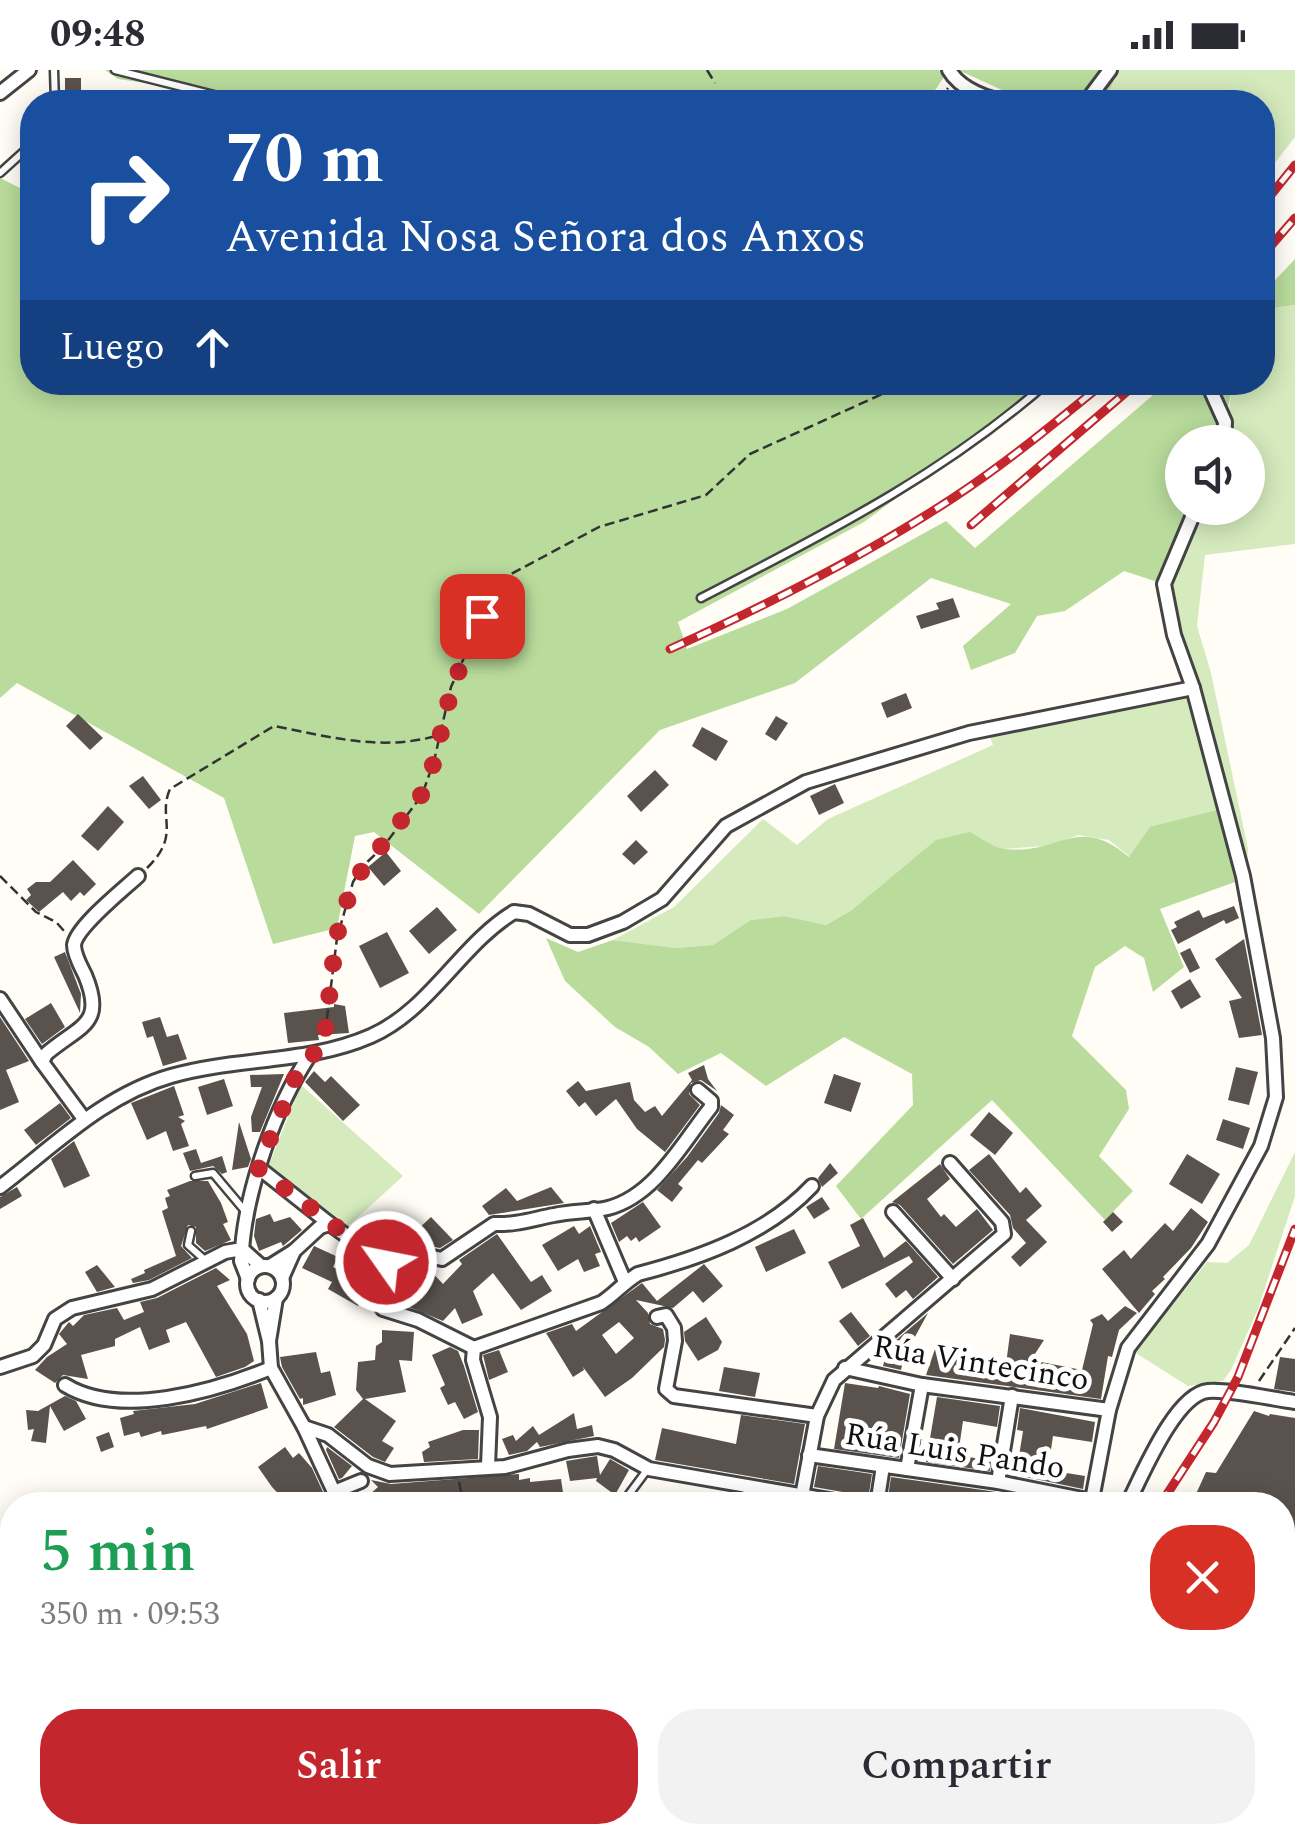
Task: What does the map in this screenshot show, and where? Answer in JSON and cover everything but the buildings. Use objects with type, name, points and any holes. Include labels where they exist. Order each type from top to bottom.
[{"type":"street","points":[[0,93],[29,70]]},
{"type":"street","points":[[949,70],[971,90]]},
{"type":"street","points":[[1213,395],[1225,425]]},
{"type":"street","points":[[1094,1492],[1109,1410],[1128,1348],[1208,1244],[1260,1146],[1276,1097],[1273,1038],[1243,876],[1193,688],[1174,634],[1164,584],[1189,525]]},
{"type":"street","points":[[0,1187],[84,1119],[148,1084],[204,1068],[316,1053],[373,1035],[398,1019],[514,912],[529,914],[570,935],[588,935],[623,922],[662,899],[726,826],[806,782],[969,733],[1193,688]]},
{"type":"street","points":[[42,1062],[46,1054],[93,1014],[96,1002],[74,946],[86,925],[138,876]]},
{"type":"street","points":[[0,999],[84,1119]]},
{"type":"street","points":[[316,1053],[296,1076],[251,1185],[241,1261],[250,1292],[258,1300],[271,1368],[334,1492]]},
{"type":"street","points":[[258,1168],[365,1249],[405,1251],[442,1259],[494,1224],[508,1227],[628,1201],[648,1186],[711,1106],[711,1101],[698,1090]]},
{"type":"street","points":[[805,1492],[817,1416],[834,1380],[999,1240],[1004,1229],[950,1163]]},
{"type":"street","points":[[382,1251],[386,1262],[375,1296],[383,1309],[418,1320],[474,1348],[600,1303],[617,1294],[625,1282],[638,1274],[728,1244],[793,1206],[812,1186]]},
{"type":"street","points":[[594,1209],[625,1282]]},
{"type":"street","points":[[893,1212],[952,1280]]},
{"type":"street","points":[[248,1279],[294,1251],[320,1227],[330,1224]]},
{"type":"street","points":[[0,1367],[33,1356],[44,1345],[55,1319],[72,1308],[152,1289],[225,1252],[242,1250],[282,1278]]},
{"type":"street","points":[[268,1341],[276,1298],[294,1251]]},
{"type":"street","points":[[258,1300],[276,1298]]},
{"type":"street","points":[[657,1317],[666,1315],[674,1328],[666,1389],[674,1396],[817,1416]]},
{"type":"street","points":[[474,1348],[473,1360],[490,1417],[488,1466]]},
{"type":"street","points":[[65,1384],[92,1398],[139,1400],[218,1388],[271,1368]]},
{"type":"street","name":"Rúa Vintecinco","points":[[846,1368],[922,1385],[1109,1410]]},
{"type":"street","points":[[908,1469],[922,1385]]},
{"type":"street","points":[[1133,1492],[1189,1398],[1206,1390],[1295,1402]]},
{"type":"street","points":[[998,1482],[1012,1396]]},
{"type":"street","points":[[304,1427],[328,1435],[381,1473],[505,1467],[598,1446],[614,1450],[648,1469],[769,1492]]},
{"type":"street","name":"Rúa Luis Pando","points":[[809,1455],[1043,1492]]},
{"type":"street","points":[[879,1492],[884,1466]]},
{"type":"street","points":[[346,1492],[360,1482]]},
{"type":"street","points":[[750,1492],[752,1488]]},
{"type":"lane","points":[[115,70],[194,90]]},
{"type":"lane","points":[[0,172],[20,154]]},
{"type":"lane","points":[[701,598],[883,503],[970,444],[1032,395]]},
{"type":"lane","points":[[194,1176],[214,1173],[246,1211]]},
{"type":"lane","points":[[190,1231],[188,1245],[207,1262]]},
{"type":"lane","points":[[631,1492],[648,1469]]},
{"type":"path","points":[[707,70],[715,83]]},
{"type":"path","points":[[316,1053],[336,938],[353,882],[422,794],[452,687],[498,581],[599,527],[706,496],[750,454],[879,395]]},
{"type":"path","points":[[138,876],[164,845],[169,825],[166,796],[170,788],[256,734],[274,726],[367,744],[440,735]]},
{"type":"path","points":[[0,876],[36,912],[56,922],[74,946]]},
{"type":"path","points":[[1263,1386],[1258,1379],[1295,1328]]},
{"type":"path","points":[[454,1469],[460,1492]]},
{"type":"green space","points":[[105,70],[939,70],[944,77],[935,90],[192,90],[118,79]]},
{"type":"green space","points":[[958,70],[1118,70],[1110,90],[1002,90]]},
{"type":"green space","points":[[1118,70],[1295,70],[1295,137],[1275,163],[1275,90],[1110,90]]},
{"type":"green space","points":[[0,178],[20,188],[20,395],[1034,395],[864,522],[678,622],[687,649],[787,609],[946,521],[975,548],[1153,395],[1231,395],[1224,425],[1165,425],[1165,525],[1188,525],[1164,584],[1124,571],[1065,611],[1037,616],[1015,653],[971,670],[963,646],[1011,604],[931,578],[795,683],[660,730],[479,914],[374,832],[355,836],[337,928],[273,944],[224,798],[17,683],[0,698]]},
{"type":"green space","points":[[1295,259],[1295,305],[1275,308],[1275,280]]},
{"type":"green space","points":[[1295,305],[1295,544],[1205,555],[1197,626],[1211,673],[1248,849],[1246,878],[1130,857],[1109,840],[1079,835],[1046,846],[1002,849],[852,910],[826,925],[784,916],[752,920],[713,945],[674,948],[613,940],[674,907],[763,819],[797,845],[828,819],[993,745],[987,729],[1192,688],[1164,584],[1189,525],[1265,525],[1265,425],[1227,425],[1231,395],[1275,395],[1275,308]]},
{"type":"green space","points":[[1225,808],[1246,878],[1160,909],[1184,967],[1153,992],[1144,958],[1125,946],[1095,967],[1072,1036],[1126,1090],[1129,1109],[1099,1156],[1133,1191],[1105,1220],[992,1100],[861,1219],[836,1186],[913,1105],[912,1074],[844,1037],[766,1086],[721,1053],[678,1074],[649,1047],[615,1027],[565,981],[546,938],[578,952],[613,940],[675,948],[713,945],[751,920],[784,916],[826,925],[852,910],[936,840],[970,832],[1000,848],[1024,849],[1068,839],[1095,838],[1129,857],[1150,827]]},
{"type":"green space","points":[[301,1085],[403,1176],[346,1228],[268,1167]]},
{"type":"green space","points":[[1295,1152],[1295,1196],[1258,1309],[1231,1370],[1223,1381],[1188,1386],[1134,1352],[1207,1262],[1227,1263],[1249,1245]]},
{"type":"railway","points":[[1275,190],[1295,165]]},
{"type":"railway","points":[[1275,241],[1295,218]]},
{"type":"railway","points":[[670,649],[814,579],[919,520],[992,471],[1089,395]]},
{"type":"railway","points":[[971,525],[1123,395]]},
{"type":"railway","points":[[1168,1492],[1238,1377],[1295,1229]]},
{"type":"route","points":[[386,1262],[382,1251],[365,1249],[258,1168],[296,1076],[309,1056],[323,1050],[336,938],[353,882],[422,794],[452,687],[482,616]]}]
